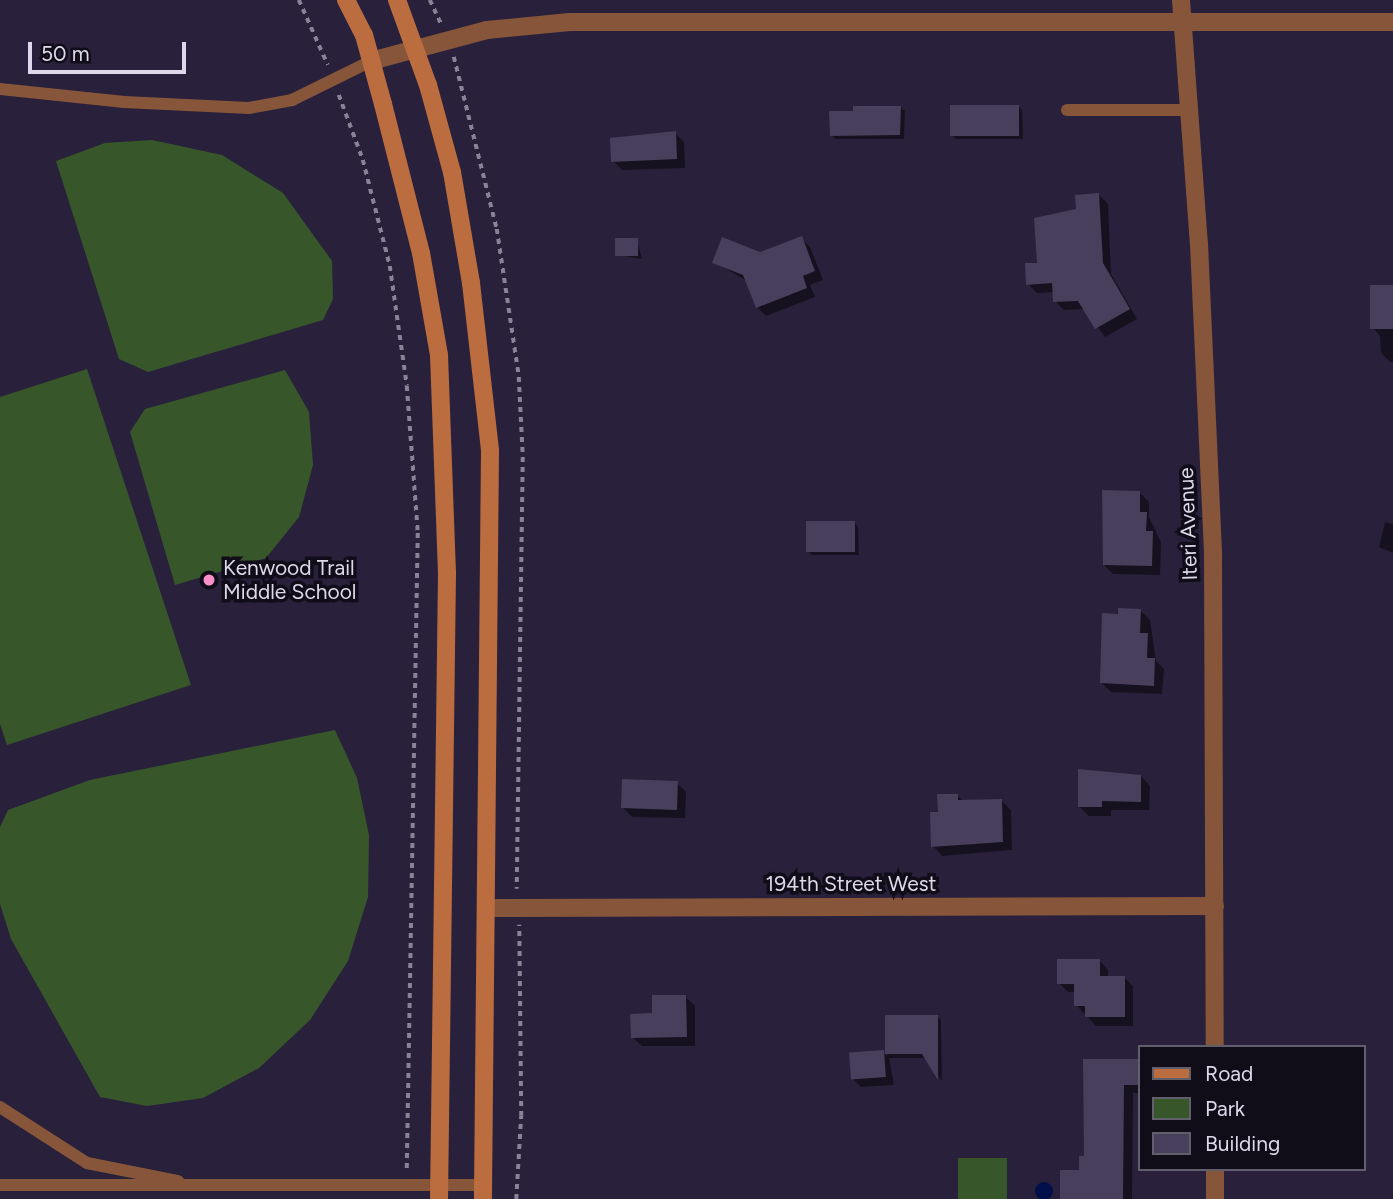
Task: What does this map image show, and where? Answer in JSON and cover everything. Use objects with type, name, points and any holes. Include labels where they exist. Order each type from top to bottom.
[{"type":"main road","points":[[346,0],[371,61],[421,253],[439,355],[444,433],[447,573],[440,1192]]},
{"type":"main road","points":[[397,0],[452,172],[471,283],[490,451],[488,908],[483,1192]]},
{"type":"street","name":"Iteri Avenue","points":[[1181,0],[1191,110],[1213,556],[1215,1045]]},
{"type":"street","points":[[371,61],[414,47],[504,27],[570,22],[1393,22]]},
{"type":"street","name":"194th Street West","points":[[488,908],[1215,906]]},
{"type":"street","points":[[1215,1171],[1215,1199]]},
{"type":"lane","points":[[0,89],[124,102],[249,108],[292,100],[334,82],[371,61]]},
{"type":"lane","points":[[1067,110],[1191,110]]},
{"type":"lane","points":[[0,1107],[87,1163],[204,1186]]},
{"type":"lane","points":[[0,1185],[407,1185],[440,1192],[483,1192]]},
{"type":"path","points":[[299,0],[363,160],[390,266],[407,386],[418,533],[407,1185]]},
{"type":"green space","points":[[152,140],[222,155],[283,193],[332,261],[333,299],[323,320],[148,372],[119,359],[56,161],[105,143]]},
{"type":"green space","points":[[87,369],[191,685],[7,745],[0,724],[0,397]]},
{"type":"green space","points":[[285,370],[309,412],[313,465],[299,517],[266,558],[175,585],[130,432],[145,409]]},
{"type":"green space","points":[[335,730],[357,778],[369,835],[368,897],[348,961],[310,1020],[259,1068],[203,1098],[147,1106],[100,1097],[11,939],[0,904],[0,827],[8,810],[90,780]]},
{"type":"green space","points":[[958,1158],[1007,1158],[1007,1199],[958,1199]]},
{"type":"shaded area","points":[[1040,1182],[1048,1182],[1053,1191],[1051,1198],[1040,1200],[1035,1195],[1035,1187]]},
{"type":"building","points":[[950,105],[1019,105],[1019,136],[950,136]]},
{"type":"building","points":[[853,106],[901,106],[900,135],[830,136],[829,111],[853,111]]},
{"type":"building","points":[[676,131],[677,159],[611,162],[610,138]]},
{"type":"building","points":[[1099,193],[1103,263],[1130,309],[1095,329],[1078,301],[1053,302],[1052,283],[1026,285],[1025,263],[1037,263],[1034,218],[1076,209],[1075,195]]},
{"type":"building","points":[[802,236],[815,271],[803,276],[807,288],[756,308],[743,275],[712,263],[722,237],[760,252]]},
{"type":"building","points":[[615,238],[638,238],[638,256],[615,256]]},
{"type":"building","points":[[1370,285],[1393,285],[1393,329],[1370,329]]},
{"type":"building","points":[[1102,490],[1140,491],[1140,512],[1147,512],[1146,531],[1153,531],[1152,566],[1103,565]]},
{"type":"building","points":[[806,521],[855,521],[855,552],[806,552]]},
{"type":"building","points":[[1118,608],[1141,609],[1140,633],[1148,633],[1147,658],[1155,658],[1154,686],[1100,683],[1102,613],[1118,614]]},
{"type":"building","points":[[1078,769],[1141,775],[1141,802],[1102,801],[1102,807],[1078,807]]},
{"type":"building","points":[[622,779],[678,781],[677,810],[621,808]]},
{"type":"building","points":[[937,794],[958,794],[958,800],[1002,799],[1003,842],[931,847],[930,812],[938,812]]},
{"type":"building","points":[[1057,959],[1100,959],[1100,976],[1125,976],[1125,1017],[1085,1017],[1085,1006],[1074,1006],[1074,984],[1057,984]]},
{"type":"building","points":[[652,995],[686,995],[687,1037],[631,1038],[630,1014],[652,1013]]},
{"type":"building","points":[[885,1015],[938,1015],[938,1080],[922,1054],[885,1054]]},
{"type":"building","points":[[884,1050],[886,1077],[851,1079],[849,1052]]},
{"type":"building","points":[[1083,1059],[1138,1059],[1138,1085],[1124,1085],[1123,1199],[1060,1199],[1060,1170],[1079,1170],[1079,1156],[1084,1156]]},
{"type":"place","name":"Kenwood Trail Middle School","points":[[209,580]]}]
